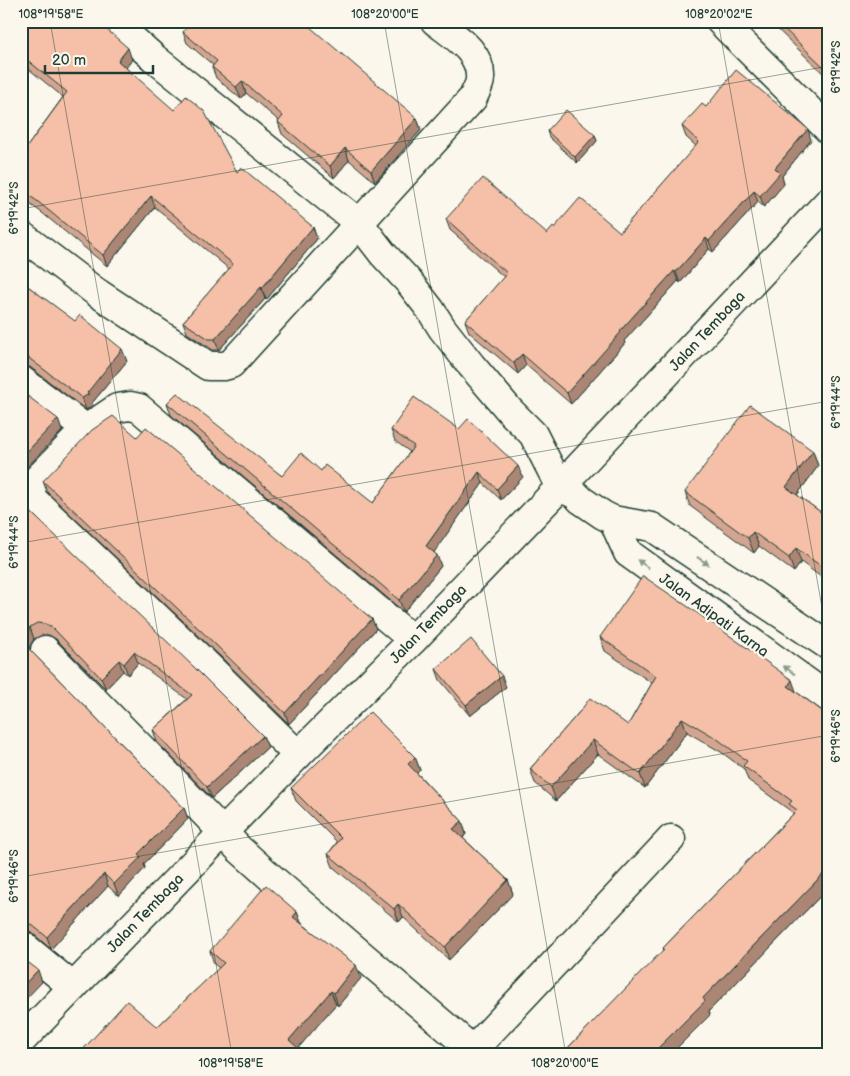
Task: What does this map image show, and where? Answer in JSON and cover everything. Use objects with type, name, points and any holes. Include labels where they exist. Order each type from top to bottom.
[{"type":"street","points":[[112,21],[154,58],[359,223],[430,308],[442,328],[471,365],[510,411],[533,434],[571,493]]},
{"type":"street","points":[[21,235],[96,292],[208,366],[230,364],[472,98],[480,80],[478,61],[462,42],[435,21]]},
{"type":"street","points":[[720,21],[829,130]]},
{"type":"street","name":"Jalan Tembaga","points":[[21,1041],[73,987],[231,841],[298,754],[413,640],[571,493],[829,201]]},
{"type":"street","points":[[21,380],[86,429]]},
{"type":"street","points":[[298,754],[209,667],[23,494],[86,429],[117,408],[130,406],[138,408],[413,640]]},
{"type":"street","name":"Jalan Adipati Karna","points":[[571,493],[608,518],[652,527],[829,646]]},
{"type":"street","name":"Jalan Adipati Karna","points":[[608,518],[628,553],[829,698]]},
{"type":"street","points":[[45,650],[231,841],[473,1053],[671,839]]},
{"type":"street","points":[[21,944],[73,987]]},
{"type":"building","points":[[21,21],[97,21],[128,48],[118,61],[174,110],[186,96],[204,111],[237,172],[241,167],[313,227],[262,288],[215,339],[209,339],[183,322],[233,264],[151,196],[103,255],[21,190],[21,155],[67,92],[21,55]]},
{"type":"building","points":[[192,21],[303,21],[417,118],[371,171],[345,148],[330,166],[278,122],[283,116],[242,81],[236,87],[212,67],[217,61],[183,32]]},
{"type":"building","points":[[776,21],[829,21],[829,72]]},
{"type":"building","points":[[736,70],[808,129],[775,168],[780,173],[760,196],[754,191],[709,241],[706,238],[620,331],[567,393],[522,354],[514,363],[465,321],[507,273],[446,219],[483,178],[547,234],[580,198],[620,232],[699,142],[682,126],[702,104],[706,107]]},
{"type":"building","points":[[566,110],[595,135],[575,157],[547,131]]},
{"type":"building","points":[[21,281],[75,321],[80,315],[122,349],[87,393],[89,394],[82,398],[21,354]]},
{"type":"building","points":[[21,391],[58,419],[21,458]]},
{"type":"building","points":[[177,393],[282,476],[301,453],[321,471],[325,465],[373,503],[414,446],[391,430],[414,397],[459,429],[468,419],[518,466],[497,489],[479,472],[426,546],[437,555],[399,600],[167,403]]},
{"type":"building","points":[[750,405],[813,451],[786,487],[829,518],[829,572],[796,548],[789,558],[753,532],[748,538],[685,492]]},
{"type":"building","points":[[113,416],[137,437],[146,427],[372,619],[285,713],[43,481],[92,430]]},
{"type":"building","points":[[21,503],[194,667],[263,736],[207,787],[153,730],[192,695],[134,652],[124,664],[119,660],[101,678],[52,627],[37,623],[30,627],[26,635],[26,643],[30,650],[184,808],[138,854],[141,857],[114,884],[104,874],[47,937],[21,918]]},
{"type":"building","points":[[643,576],[792,680],[788,686],[829,716],[829,868],[703,998],[705,1001],[651,1055],[563,1055],[663,948],[797,810],[789,804],[792,801],[743,766],[747,761],[716,738],[682,718],[640,774],[593,740],[551,787],[530,769],[590,698],[628,725],[656,676],[600,637]]},
{"type":"building","points":[[471,639],[502,676],[466,705],[436,669]]},
{"type":"building","points":[[370,712],[415,757],[408,764],[462,821],[453,829],[508,880],[445,947],[398,904],[394,909],[328,854],[341,838],[291,788]]},
{"type":"building","points":[[266,885],[297,912],[293,917],[356,965],[334,993],[331,991],[289,1040],[306,1055],[78,1055],[127,1001],[157,1027],[224,963],[210,951]]},
{"type":"building","points":[[21,957],[38,970],[21,988]]}]
